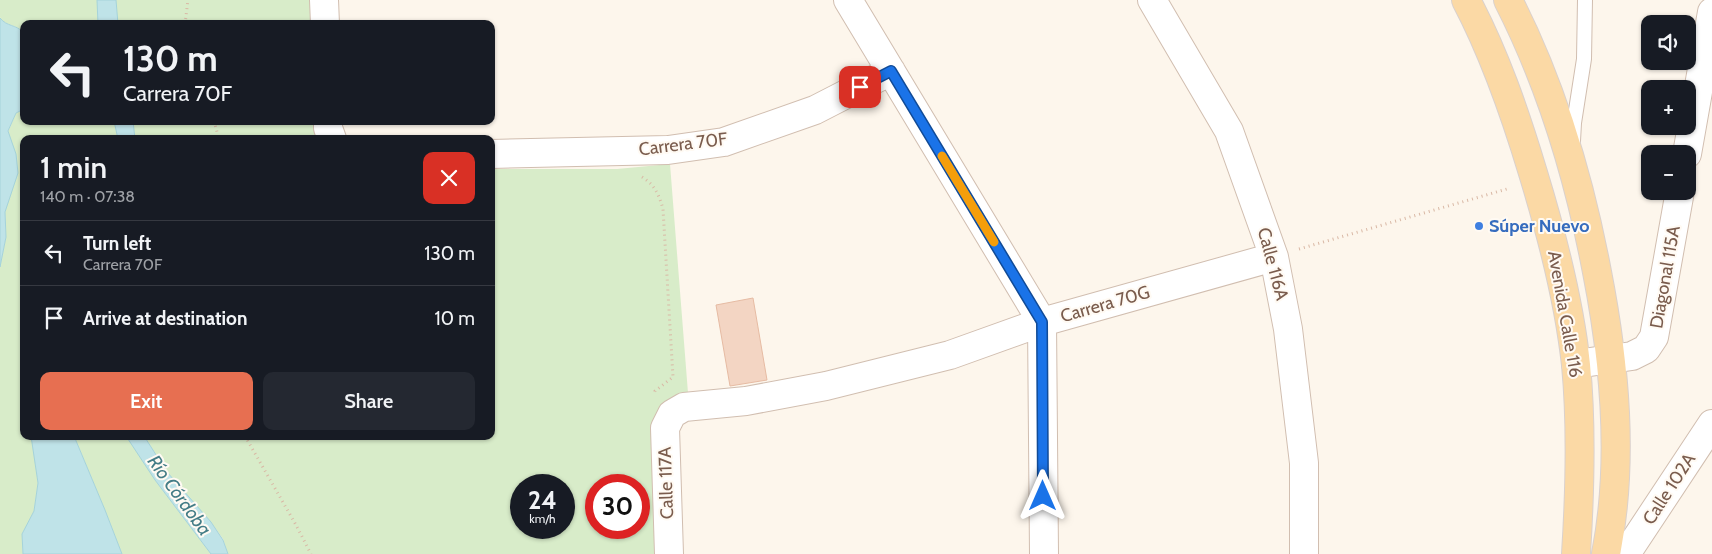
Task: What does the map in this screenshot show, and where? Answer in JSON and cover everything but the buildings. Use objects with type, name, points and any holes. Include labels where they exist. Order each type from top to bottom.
[{"type":"main road","name":"Avenida Calle 116","points":[[1466,0],[1482,30],[1505,88],[1542,203],[1562,279],[1576,364],[1579,412],[1580,485],[1576,554]]},
{"type":"main road","name":"Avenida Calle 116","points":[[1508,0],[1539,66],[1556,109],[1592,244],[1606,317],[1612,359],[1616,439],[1614,492],[1606,554]]},
{"type":"street","points":[[324,0],[325,20]]},
{"type":"street","points":[[848,0],[1042,322],[1044,554]]},
{"type":"street","name":"Calle 116A","points":[[1152,0],[1229,131],[1274,257],[1288,329],[1304,463],[1304,554]]},
{"type":"street","points":[[1689,145],[1712,12]]},
{"type":"street","name":"Carrera 70F","points":[[495,154],[668,150],[724,142],[815,110],[891,71]]},
{"type":"street","name":"Diagonal 115A","points":[[1576,364],[1632,356],[1646,349],[1654,337],[1678,200]]},
{"type":"street","name":"Carrera 70G","points":[[663,406],[684,407],[746,401],[835,384],[950,355],[1042,322],[1274,257]]},
{"type":"street","name":"Calle 117A","points":[[663,406],[669,554]]},
{"type":"street","name":"Calle 102A","points":[[1626,554],[1712,424]]},
{"type":"lane","points":[[1572,164],[1574,123],[1584,59],[1585,0]]},
{"type":"path","points":[[186,20],[188,0]]},
{"type":"path","points":[[639,174],[659,192],[664,209],[673,377],[655,391],[663,406]]},
{"type":"path","points":[[1274,257],[1507,189]]},
{"type":"path","points":[[247,440],[296,524],[311,554]]},
{"type":"green space","points":[[0,0],[98,0],[99,20],[20,20],[20,29],[1,20]]},
{"type":"green space","points":[[115,0],[323,0],[324,20],[118,20]]},
{"type":"green space","points":[[20,111],[20,125],[115,125],[117,135],[20,135],[20,440],[33,440],[38,483],[34,511],[22,534],[23,554],[0,554],[0,266],[6,237],[5,213],[11,144],[8,132],[16,113]]},
{"type":"green space","points":[[133,125],[325,125],[325,135],[135,135]]},
{"type":"green space","points":[[670,164],[688,393],[670,401],[661,554],[228,554],[223,539],[211,522],[167,472],[147,440],[495,440],[495,169],[617,169]]},
{"type":"green space","points":[[76,440],[130,440],[155,480],[211,554],[122,554]]},
{"type":"water","points":[[97,0],[116,0],[118,20],[98,20]]},
{"type":"water","points":[[0,18],[20,30],[20,111],[16,113],[8,131],[16,154],[18,173],[5,212],[6,237],[0,267]]},
{"type":"water","points":[[115,125],[133,125],[135,135],[117,135]]},
{"type":"water","points":[[32,440],[76,440],[122,554],[23,554],[22,534],[34,511],[38,483]]},
{"type":"water","name":"Río Córdoba","points":[[129,440],[147,440],[167,472],[211,522],[223,540],[228,554],[211,554],[155,480]]},
{"type":"slow traffic","points":[[942,156],[994,242]]},
{"type":"place","name":"Súper Nuevo","points":[[1479,226]]},
{"type":"route","points":[[860,87],[891,71],[1042,322],[1043,496]]}]
